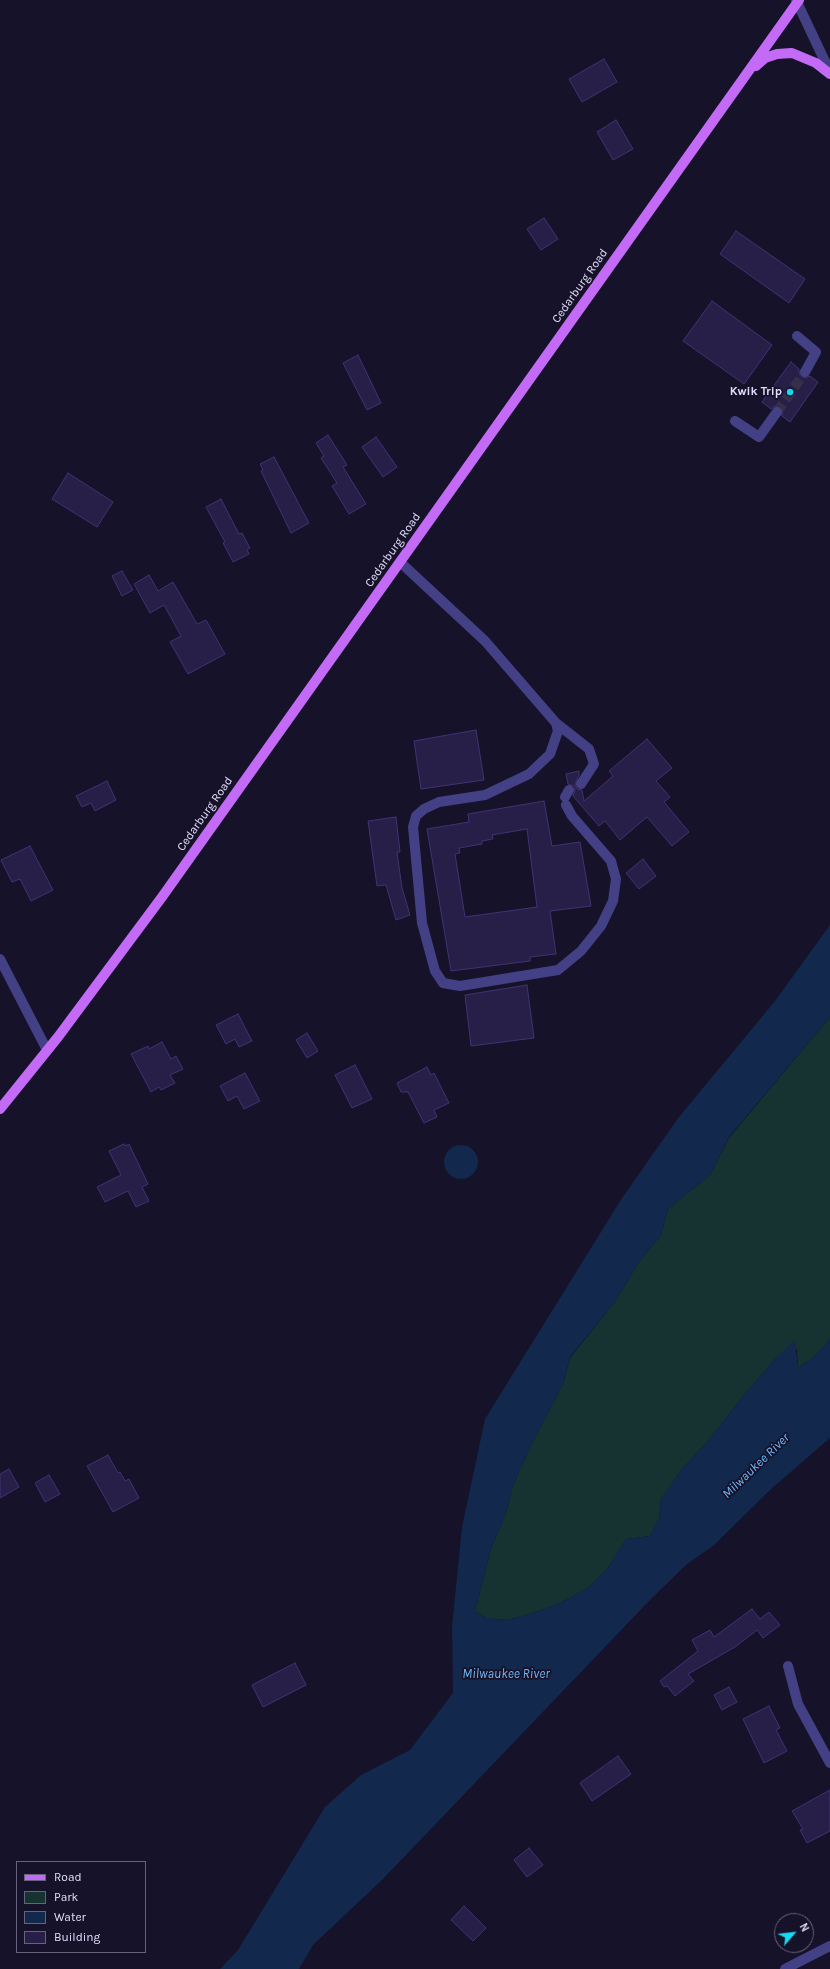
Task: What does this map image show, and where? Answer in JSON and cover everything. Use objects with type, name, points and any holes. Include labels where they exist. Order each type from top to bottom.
[{"type":"main road","name":"Cedarburg Road","points":[[0,1109],[47,1050],[162,897],[797,1]]},
{"type":"main road","points":[[743,79],[765,58],[777,54],[792,53],[816,63],[830,73]]},
{"type":"street","points":[[797,1],[830,73]]},
{"type":"street","points":[[797,336],[816,352],[804,372]]},
{"type":"street","points":[[735,421],[759,437],[777,412]]},
{"type":"street","points":[[400,562],[485,641],[556,723],[589,749],[594,764],[581,784]]},
{"type":"street","points":[[556,723],[558,731],[550,754],[529,774],[485,795],[439,802],[424,809],[416,816],[413,827],[422,923],[435,971],[443,983],[460,986],[558,970],[581,951],[601,926],[613,902],[616,879],[611,861],[572,816],[567,797]]},
{"type":"street","points":[[0,959],[47,1050]]},
{"type":"street","points":[[788,1666],[798,1704],[830,1763]]},
{"type":"street","points":[[785,1969],[830,1946]]},
{"type":"green space","points":[[830,1017],[830,1339],[814,1357],[798,1368],[797,1349],[778,1356],[747,1391],[708,1441],[682,1469],[661,1499],[659,1518],[650,1536],[626,1539],[608,1568],[588,1588],[560,1603],[533,1613],[507,1620],[486,1618],[475,1611],[491,1549],[506,1513],[513,1486],[530,1447],[563,1384],[570,1358],[615,1302],[639,1262],[661,1235],[668,1209],[710,1175],[729,1138]]},
{"type":"water","name":"Milwaukee River","points":[[830,925],[830,1017],[729,1137],[710,1175],[668,1209],[661,1235],[639,1262],[615,1302],[570,1357],[563,1384],[530,1447],[513,1486],[506,1513],[491,1549],[475,1611],[486,1618],[507,1620],[533,1613],[560,1603],[588,1588],[608,1568],[626,1539],[650,1536],[659,1518],[661,1499],[682,1469],[708,1441],[747,1391],[778,1356],[795,1340],[798,1368],[814,1357],[830,1339],[830,1438],[770,1490],[713,1546],[687,1564],[649,1601],[383,1879],[313,1945],[299,1969],[220,1969],[238,1950],[325,1807],[361,1775],[410,1750],[453,1693],[452,1627],[462,1527],[485,1419],[622,1198],[679,1117],[775,1001]]},
{"type":"water","points":[[464,1145],[473,1150],[477,1155],[477,1169],[473,1174],[468,1178],[458,1179],[454,1178],[445,1169],[444,1159],[445,1155],[454,1146]]},
{"type":"building","points":[[604,59],[617,82],[582,102],[569,79]]},
{"type":"building","points":[[616,120],[633,149],[613,160],[597,132]]},
{"type":"building","points":[[544,218],[558,239],[541,250],[527,229]]},
{"type":"building","points":[[736,231],[805,279],[789,303],[720,254]]},
{"type":"building","name":"Kwik Trip","points":[[712,301],[772,345],[744,384],[683,341]]},
{"type":"building","points":[[358,355],[381,403],[367,410],[343,363]]},
{"type":"building","name":"Kwik Trip","points":[[791,362],[799,369],[799,373],[802,377],[806,378],[810,376],[818,382],[790,422],[782,416],[783,410],[780,407],[775,406],[771,409],[762,402]]},
{"type":"building","points":[[328,435],[347,465],[343,467],[366,504],[349,514],[332,486],[337,483],[321,458],[324,456],[316,443]]},
{"type":"building","points":[[376,437],[397,467],[383,477],[362,447]]},
{"type":"building","points":[[274,457],[309,523],[291,533],[261,471],[263,470],[260,464]]},
{"type":"building","points":[[68,473],[113,502],[97,527],[52,499]]},
{"type":"building","points":[[221,499],[239,534],[242,533],[250,548],[247,550],[249,554],[233,562],[223,543],[225,542],[206,507]]},
{"type":"building","points":[[122,571],[133,590],[122,596],[112,576]]},
{"type":"building","points":[[149,575],[158,591],[173,582],[197,624],[206,620],[225,654],[188,674],[170,642],[181,636],[164,605],[150,613],[134,584]]},
{"type":"building","points":[[476,730],[484,780],[421,789],[414,741]]},
{"type":"building","points":[[647,739],[672,768],[656,781],[670,797],[664,802],[689,832],[672,846],[647,817],[620,840],[605,821],[599,826],[573,796],[575,790],[574,786],[568,784],[566,774],[579,771],[575,784],[577,789],[582,790],[584,801],[613,776],[609,771]]},
{"type":"building","points":[[107,781],[116,800],[95,811],[91,803],[82,807],[76,796]]},
{"type":"building","points":[[544,801],[552,846],[580,842],[591,906],[550,911],[556,954],[530,957],[530,961],[451,971],[427,829],[469,822],[468,814]],"holes":[[[527,829],[537,907],[465,917],[455,854],[460,853],[459,848],[482,844],[482,841],[493,839],[492,835]]]},
{"type":"building","points":[[396,817],[400,852],[397,852],[402,888],[410,915],[396,920],[386,885],[377,886],[368,821]]},
{"type":"building","points":[[30,846],[53,890],[31,901],[20,879],[12,882],[1,860]]},
{"type":"building","points":[[643,859],[656,876],[639,889],[626,873]]},
{"type":"building","points":[[527,985],[534,1038],[471,1046],[465,995]]},
{"type":"building","points":[[238,1014],[252,1041],[239,1047],[235,1039],[226,1044],[216,1025]]},
{"type":"building","points":[[307,1033],[318,1051],[307,1058],[296,1040]]},
{"type":"building","points":[[162,1042],[171,1059],[176,1056],[183,1069],[170,1075],[175,1083],[161,1090],[159,1087],[151,1092],[131,1054],[148,1046],[149,1049]]},
{"type":"building","points":[[355,1065],[372,1099],[352,1108],[335,1075]]},
{"type":"building","points":[[427,1067],[431,1075],[434,1073],[449,1103],[434,1110],[437,1117],[424,1123],[408,1092],[401,1092],[397,1083]]},
{"type":"building","points":[[245,1073],[260,1101],[244,1109],[237,1096],[228,1101],[220,1086]]},
{"type":"building","points":[[124,1144],[125,1146],[129,1144],[148,1184],[142,1187],[149,1201],[136,1207],[128,1191],[105,1202],[97,1187],[121,1175],[109,1151]]},
{"type":"building","points":[[108,1455],[118,1473],[120,1472],[125,1481],[129,1479],[139,1498],[113,1512],[87,1466]]},
{"type":"building","points":[[9,1469],[19,1487],[0,1498],[0,1474]]},
{"type":"building","points":[[49,1475],[60,1494],[45,1502],[35,1483]]},
{"type":"building","points":[[752,1609],[760,1619],[769,1612],[780,1625],[763,1638],[757,1630],[735,1647],[688,1674],[694,1681],[675,1696],[667,1686],[664,1687],[660,1681],[698,1651],[692,1640],[710,1630],[714,1637]]},
{"type":"building","points":[[295,1663],[306,1685],[263,1707],[252,1685]]},
{"type":"building","points":[[729,1687],[737,1702],[722,1710],[714,1695]]},
{"type":"building","points":[[769,1706],[780,1728],[776,1730],[787,1751],[764,1763],[743,1719]]},
{"type":"building","points":[[618,1756],[631,1774],[592,1801],[580,1783]]},
{"type":"building","points":[[830,1790],[830,1831],[807,1843],[800,1830],[803,1829],[792,1811]]},
{"type":"building","points":[[529,1848],[543,1865],[527,1877],[514,1860]]},
{"type":"building","points":[[464,1906],[486,1928],[473,1941],[451,1920]]},
{"type":"tunnel","points":[[777,412],[805,372]]},
{"type":"place","name":"Kwik Trip","points":[[790,392]]}]
